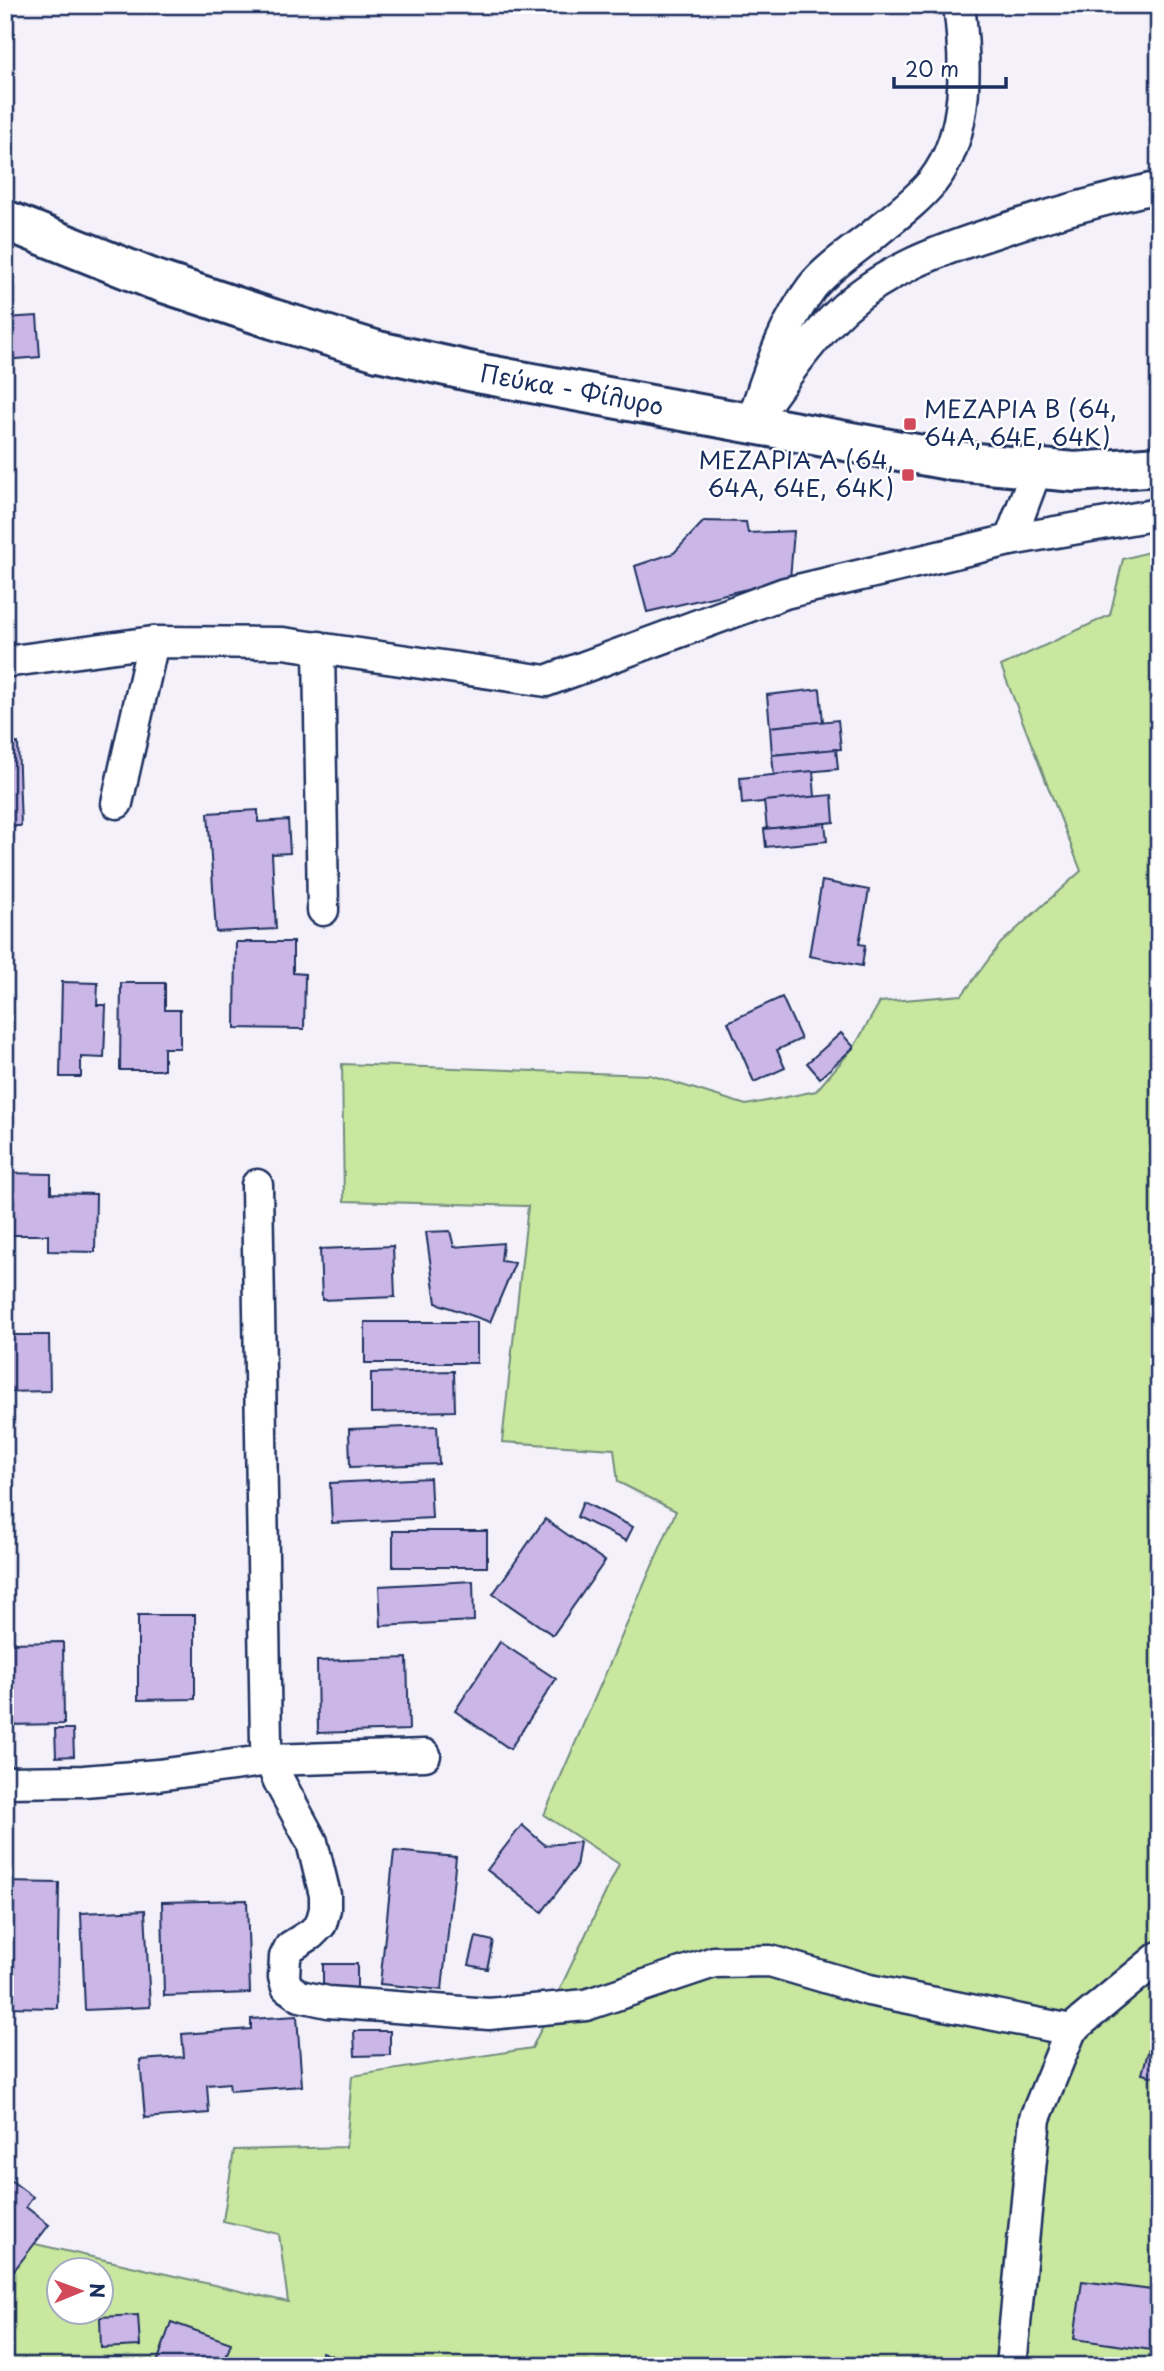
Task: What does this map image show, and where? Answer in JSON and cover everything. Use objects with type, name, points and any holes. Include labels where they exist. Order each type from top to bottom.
[{"type":"main road","name":"Πεύκα - Φίλυρο","points":[[5,220],[155,280],[378,351],[478,373],[954,461],[1075,472],[1159,466]]},
{"type":"street","points":[[751,424],[780,339],[814,285],[916,199],[934,180],[950,152],[961,104],[963,60],[959,5]]},
{"type":"street","points":[[751,424],[812,339],[846,306],[916,261],[944,249],[1079,206],[1159,187]]},
{"type":"street","points":[[1010,540],[1037,468]]},
{"type":"street","points":[[5,662],[153,642],[283,643],[546,681],[785,593],[1010,540],[1159,514]]},
{"type":"street","points":[[117,803],[153,642]]},
{"type":"street","points":[[319,647],[323,910]]},
{"type":"street","points":[[257,1185],[265,1725],[270,1760],[312,1842],[325,1895],[321,1924],[290,1947],[285,1957],[284,1977],[287,1987],[300,1996],[328,2003],[489,2014],[586,2005],[714,1962],[770,1961],[869,1990],[1071,2030]]},
{"type":"street","points":[[5,1782],[84,1781],[158,1775],[270,1760],[425,1755]]},
{"type":"street","points":[[1011,2366],[1035,2118],[1071,2030],[1159,1957]]},
{"type":"green space","points":[[1159,549],[1159,2366],[5,2366],[5,2237],[88,2256],[46,2256],[46,2326],[116,2326],[116,2262],[288,2302],[279,2234],[223,2221],[234,2150],[346,2147],[352,2076],[532,2048],[619,1864],[544,1815],[676,1511],[618,1482],[614,1449],[502,1442],[528,1206],[344,1201],[342,1064],[650,1075],[746,1105],[816,1091],[854,1047],[880,1002],[962,995],[1001,943],[1081,871],[1001,666],[1110,615],[1123,559]]},
{"type":"building","points":[[37,316],[40,357],[5,360],[5,318]]},
{"type":"building","points":[[704,521],[746,522],[748,533],[794,531],[790,579],[647,612],[635,566],[674,553]]},
{"type":"building","points":[[820,689],[823,722],[770,727],[767,695]]},
{"type":"building","points":[[838,720],[841,749],[772,755],[770,727]]},
{"type":"building","points":[[18,743],[21,826],[5,826],[5,744]]},
{"type":"building","points":[[836,749],[838,769],[774,775],[772,755]]},
{"type":"building","points":[[813,771],[815,797],[742,804],[740,778]]},
{"type":"building","points":[[832,795],[834,822],[767,829],[764,801]]},
{"type":"building","points":[[258,810],[258,822],[288,820],[290,853],[272,854],[276,929],[216,932],[208,813]]},
{"type":"building","points":[[825,823],[827,841],[766,847],[764,829]]},
{"type":"building","points":[[822,881],[869,890],[859,944],[865,945],[862,966],[809,956]]},
{"type":"building","points":[[236,942],[293,942],[293,973],[305,974],[304,1029],[235,1028]]},
{"type":"building","points":[[62,982],[98,983],[97,1005],[106,1005],[104,1058],[81,1057],[81,1077],[60,1077]]},
{"type":"building","points":[[121,983],[165,983],[165,1010],[180,1010],[180,1048],[164,1048],[164,1070],[120,1070]]},
{"type":"building","points":[[782,997],[801,1039],[777,1050],[785,1068],[754,1082],[728,1022]]},
{"type":"building","points":[[841,1033],[854,1047],[820,1078],[807,1063]]},
{"type":"building","points":[[5,1173],[51,1174],[51,1193],[96,1194],[95,1252],[48,1251],[48,1235],[12,1235],[11,1251],[5,1251]]},
{"type":"building","points":[[450,1231],[454,1247],[503,1243],[501,1261],[515,1263],[490,1322],[436,1303],[426,1232]]},
{"type":"building","points":[[393,1246],[395,1297],[322,1300],[320,1249]]},
{"type":"building","points":[[5,1321],[8,1321],[8,1335],[49,1335],[50,1391],[5,1392]]},
{"type":"building","points":[[365,1322],[477,1322],[477,1363],[365,1363]]},
{"type":"building","points":[[454,1371],[455,1411],[371,1413],[371,1373]]},
{"type":"building","points":[[437,1426],[439,1464],[350,1467],[349,1429]]},
{"type":"building","points":[[430,1478],[432,1518],[332,1523],[330,1483]]},
{"type":"building","points":[[583,1502],[633,1527],[626,1541],[577,1517]]},
{"type":"building","points":[[545,1519],[605,1561],[553,1635],[493,1594]]},
{"type":"building","points":[[393,1531],[487,1531],[487,1567],[393,1567]]},
{"type":"building","points":[[473,1581],[474,1621],[381,1626],[379,1586]]},
{"type":"building","points":[[138,1615],[195,1615],[195,1699],[138,1700]]},
{"type":"building","points":[[63,1642],[64,1724],[5,1725],[5,1643]]},
{"type":"building","points":[[500,1642],[556,1679],[510,1749],[455,1711]]},
{"type":"building","points":[[407,1658],[409,1730],[318,1733],[317,1661]]},
{"type":"building","points":[[55,1729],[73,1729],[74,1756],[56,1757]]},
{"type":"building","points":[[522,1825],[545,1845],[580,1842],[576,1867],[542,1912],[487,1870]]},
{"type":"building","points":[[394,1851],[456,1857],[442,1990],[380,1984]]},
{"type":"building","points":[[5,1882],[59,1883],[57,2008],[5,2007]]},
{"type":"building","points":[[247,1900],[250,1993],[164,1996],[162,1902]]},
{"type":"building","points":[[145,1910],[150,2007],[85,2010],[81,1913]]},
{"type":"building","points":[[476,1937],[493,1941],[487,1969],[469,1965]]},
{"type":"building","points":[[323,1964],[357,1964],[357,1994],[323,1994]]},
{"type":"building","points":[[1159,2012],[1159,2078],[1142,2074]]},
{"type":"building","points":[[297,2016],[302,2086],[230,2091],[229,2083],[207,2085],[209,2113],[145,2118],[140,2060],[184,2057],[182,2034],[251,2029],[251,2019]]},
{"type":"building","points":[[354,2031],[390,2031],[390,2055],[355,2056]]},
{"type":"building","points":[[5,2176],[33,2197],[26,2207],[49,2225],[5,2282]]},
{"type":"building","points":[[1082,2281],[1159,2291],[1159,2351],[1074,2339]]},
{"type":"building","points":[[138,2315],[140,2346],[101,2348],[100,2326],[116,2326],[116,2316]]},
{"type":"building","points":[[171,2322],[231,2343],[223,2366],[156,2366]]},
{"type":"building","points":[[322,2352],[358,2366],[316,2366]]},
{"type":"place","name":"ΜΕΖΑΡΙΑ B (64, 64Α, 64Ε, 64Κ)","points":[[910,424]]},
{"type":"place","name":"ΜΕΖΑΡΙΑ A (64, 64Α, 64Ε, 64Κ)","points":[[908,475]]}]
